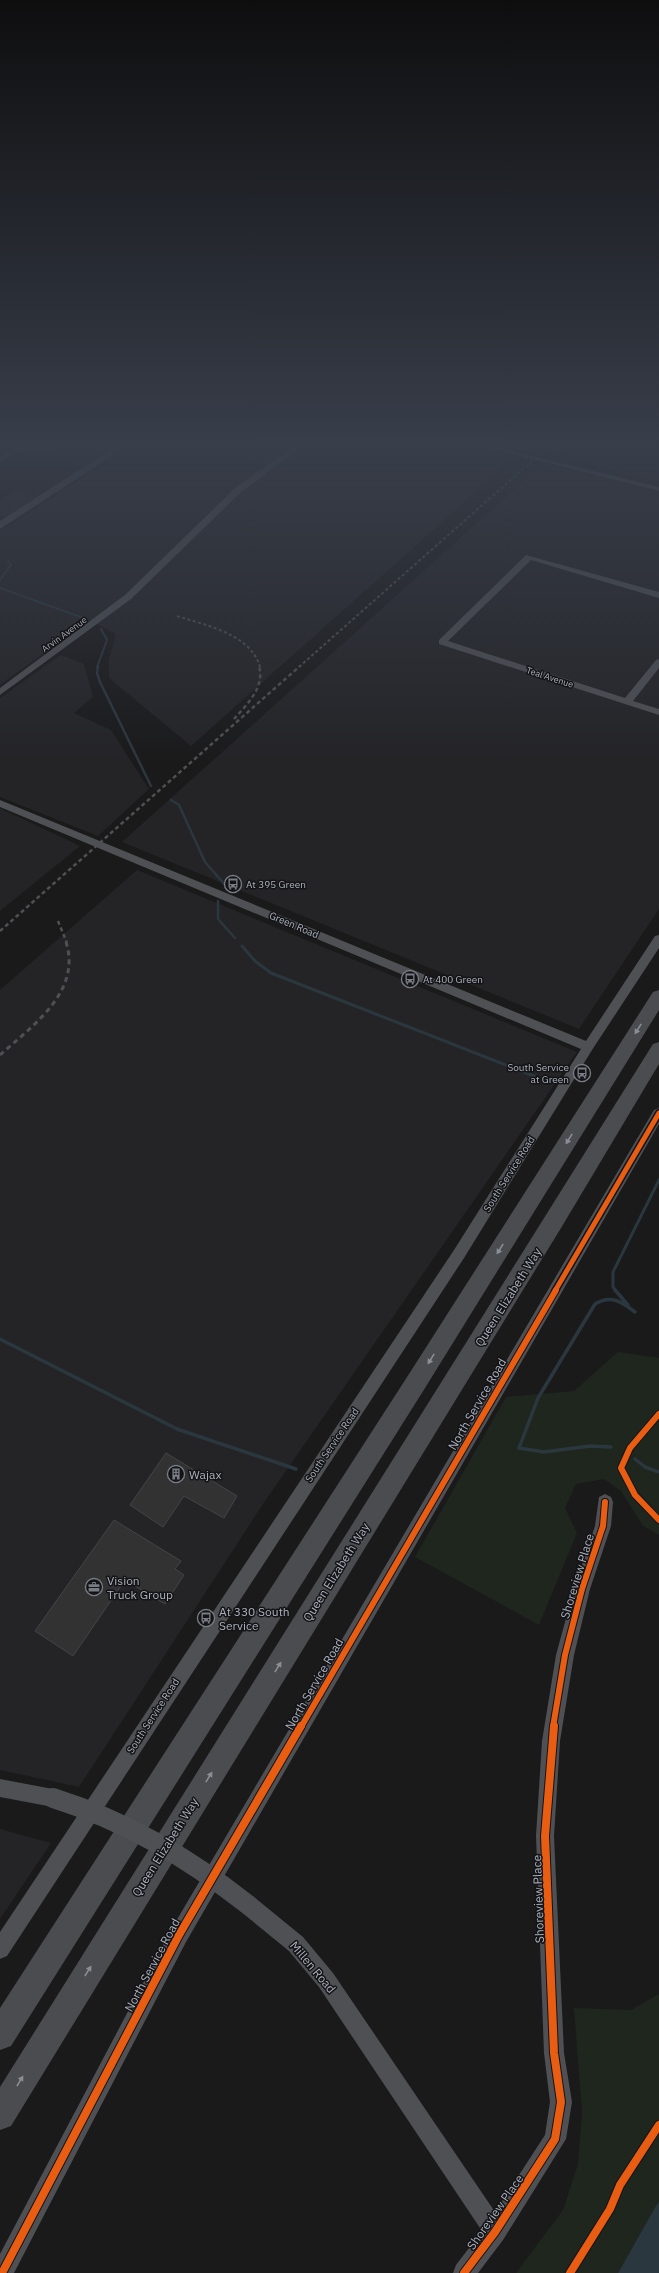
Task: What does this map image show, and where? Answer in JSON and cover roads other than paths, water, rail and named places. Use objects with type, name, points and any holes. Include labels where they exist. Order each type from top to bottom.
[{"type":"highway","points":[[0,2035],[413,1388],[659,996]]},
{"type":"highway","name":"Queen Elizabeth Way","points":[[0,2115],[550,1229],[659,1049]]},
{"type":"street","name":"Arvin Avenue","points":[[0,692],[128,597],[174,552]]},
{"type":"street","name":"Teal Avenue","points":[[659,595],[529,557],[442,642],[659,712]]},
{"type":"street","points":[[628,701],[659,662]]},
{"type":"street","name":"Green Road","points":[[0,803],[588,1048]]},
{"type":"street","name":"South Service Road","points":[[0,1949],[459,1254],[588,1048],[659,939]]},
{"type":"street","name":"North Service Road","points":[[2,2273],[179,1934],[659,1113]]},
{"type":"street","name":"Shoreview Place","points":[[464,2273],[495,2232],[555,2140],[561,2102],[554,2053],[545,1836],[548,1779],[557,1699],[565,1655],[582,1589],[603,1526],[605,1502]]},
{"type":"street","name":"Millen Road","points":[[0,1788],[53,1798],[84,1807],[151,1837],[199,1867],[296,1944],[326,1980],[495,2232]]},
{"type":"waterway","points":[[0,580],[11,565],[8,561]]},
{"type":"waterway","points":[[0,588],[86,619]]},
{"type":"waterway","points":[[97,667],[107,640],[101,629]]},
{"type":"waterway","points":[[98,666],[97,673],[100,682],[151,786]]},
{"type":"waterway","points":[[171,800],[179,805],[205,862],[226,886]]},
{"type":"waterway","points":[[218,901],[218,919],[235,938]]},
{"type":"waterway","points":[[242,946],[255,961],[271,973],[534,1076]]},
{"type":"waterway","points":[[616,1291],[613,1287],[613,1272],[659,1180]]},
{"type":"waterway","points":[[615,1290],[628,1305]]},
{"type":"waterway","points":[[611,1447],[590,1446],[544,1452],[519,1448],[538,1398],[595,1304],[606,1300],[616,1300],[635,1312]]},
{"type":"waterway","points":[[0,1339],[177,1429],[296,1469]]},
{"type":"waterway","points":[[635,1459],[645,1467],[659,1472]]},
{"type":"railway","points":[[299,667],[429,552]]},
{"type":"railway","points":[[177,616],[226,632],[247,646],[255,656],[260,667]]},
{"type":"railway","points":[[234,719],[254,695],[259,681],[259,666]]},
{"type":"railway","points":[[0,931],[300,666]]},
{"type":"railway","points":[[58,921],[67,943]]},
{"type":"railway","points":[[0,1055],[39,1020],[61,992],[67,977],[69,960],[66,942]]},
{"type":"place","name":"At 395 Green","points":[[233,884]]},
{"type":"place","name":"At 400 Green","points":[[410,979]]},
{"type":"place","name":"South Service at Green","points":[[582,1073]]},
{"type":"place","name":"Wajax","points":[[176,1474]]},
{"type":"place","name":"Vision Truck Group","points":[[94,1587]]},
{"type":"place","name":"At 330 South Service","points":[[206,1618]]}]
